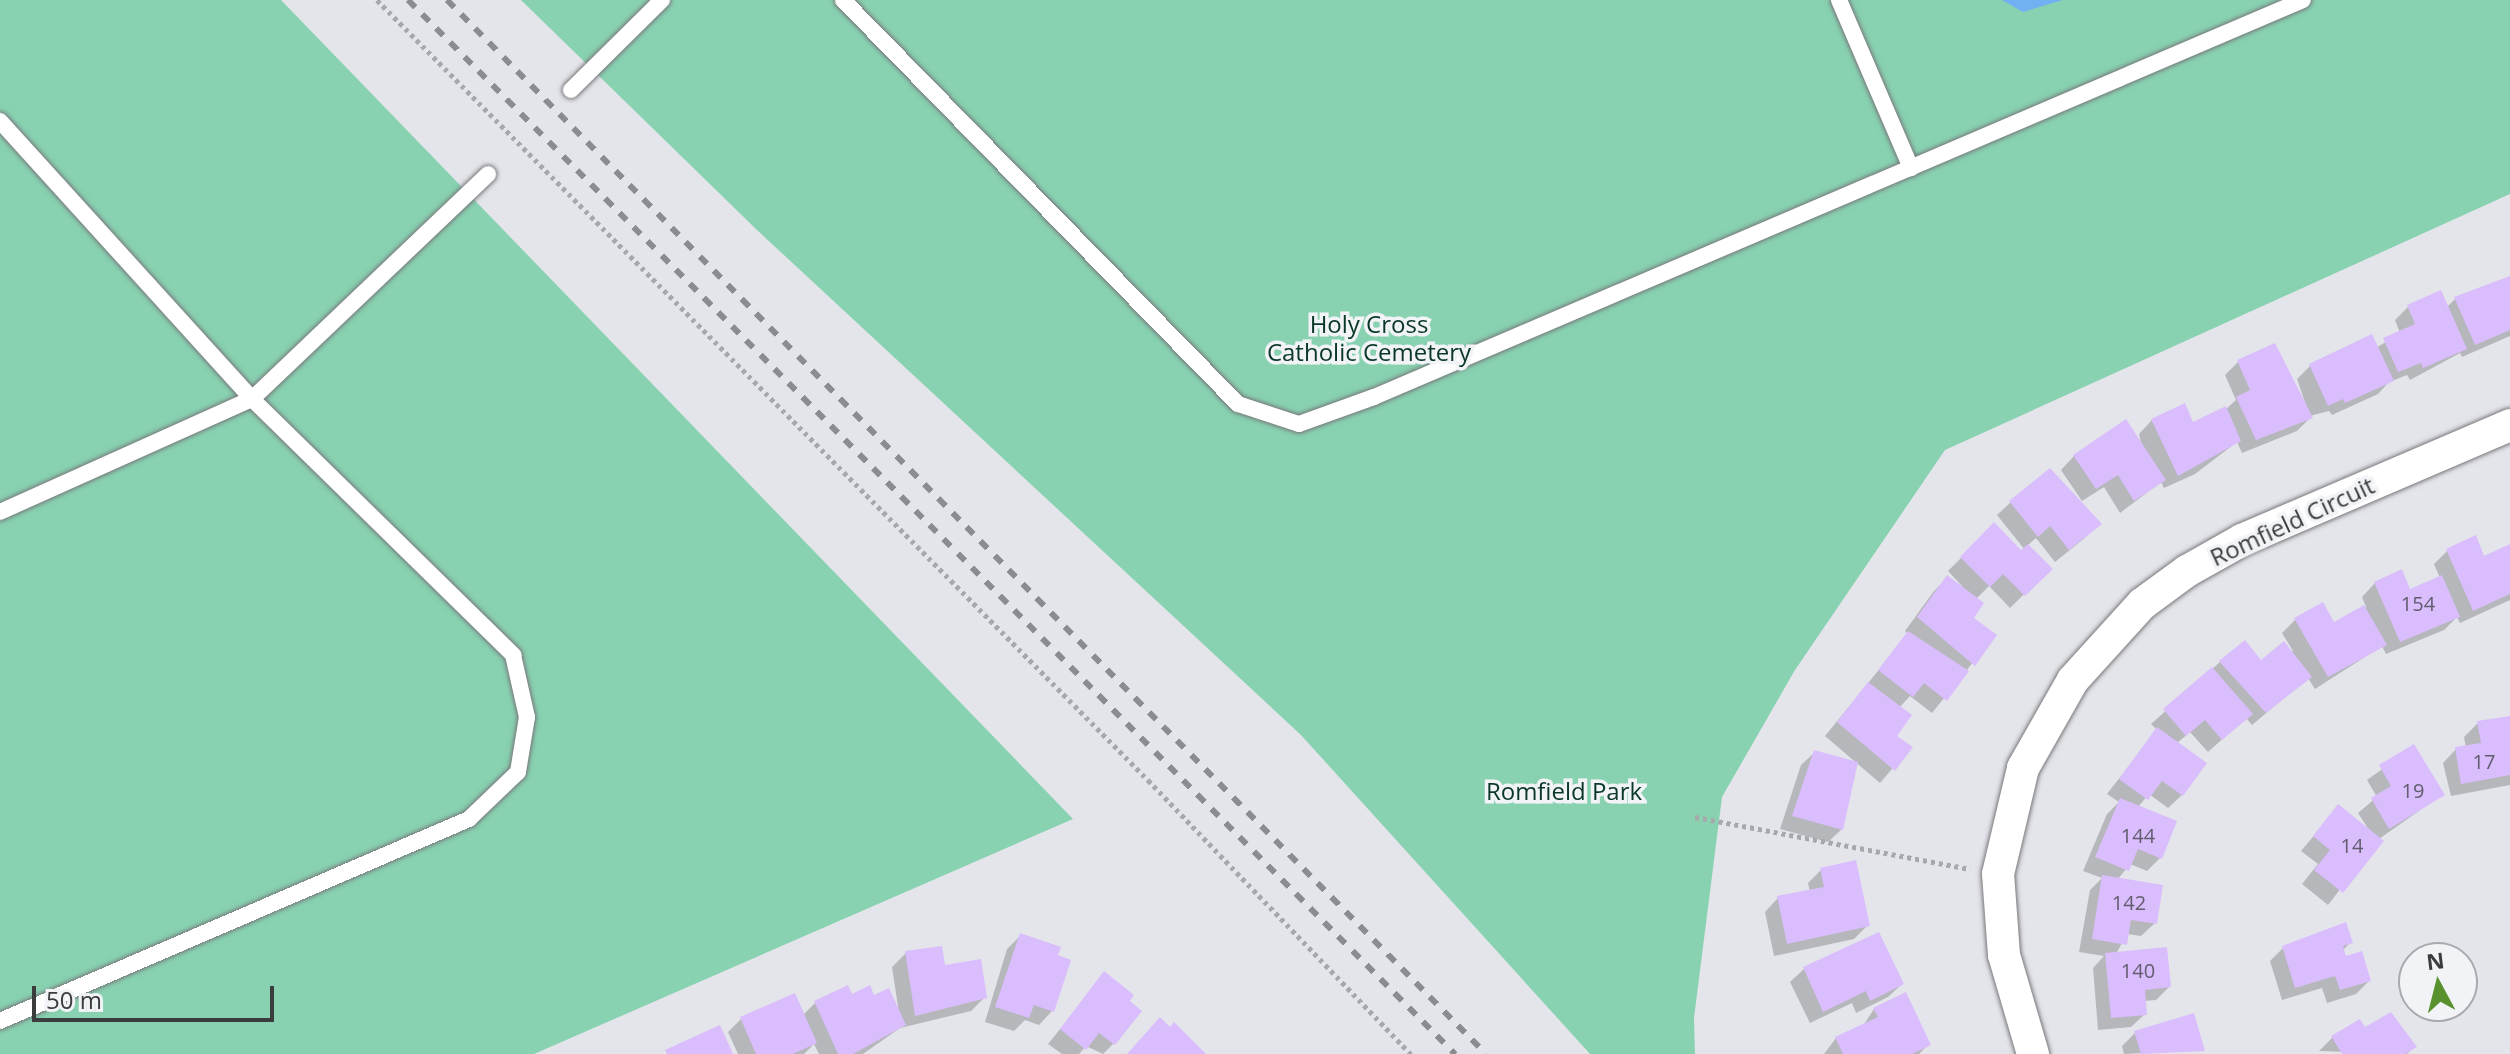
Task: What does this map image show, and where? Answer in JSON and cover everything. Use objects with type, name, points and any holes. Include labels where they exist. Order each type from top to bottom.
[{"type":"street","name":"Romfield Circuit","points":[[2033,1054],[2004,955],[1998,874],[2008,816],[2044,724],[2106,639],[2142,604],[2242,540],[2510,425]]},
{"type":"lane","points":[[571,90],[662,0]]},
{"type":"lane","points":[[843,0],[1238,404],[1299,424],[1374,397],[2303,0]]},
{"type":"lane","points":[[1839,0],[1911,168]]},
{"type":"lane","points":[[0,121],[252,399],[513,655],[527,717],[518,772],[469,819],[0,1021]]},
{"type":"lane","points":[[0,512],[252,399],[488,174]]},
{"type":"path","points":[[377,0],[1148,780],[1411,1054]]},
{"type":"path","points":[[1695,817],[1998,874]]},
{"type":"green space","points":[[0,0],[281,0],[1073,819],[534,1054],[0,1054]]},
{"type":"green space","name":"Holy Cross Catholic Cemetery","points":[[521,0],[2510,0],[2510,194],[1945,450],[1795,670],[1722,797],[1694,1018],[1695,1054],[1590,1054],[1301,735],[757,230]]},
{"type":"water","points":[[2002,0],[2063,0],[2023,12]]},
{"type":"building","points":[[2510,276],[2510,330],[2475,345],[2454,297]]},
{"type":"building","points":[[2441,290],[2467,349],[2423,368],[2421,363],[2398,372],[2383,338],[2415,324],[2407,305]]},
{"type":"building","points":[[2372,334],[2394,381],[2345,403],[2343,399],[2328,406],[2309,364]]},
{"type":"building","points":[[2275,343],[2313,418],[2256,440],[2236,397],[2250,390],[2237,360]]},
{"type":"building","points":[[2185,403],[2193,422],[2226,406],[2241,441],[2178,476],[2151,419]]},
{"type":"building","points":[[2126,419],[2166,480],[2134,501],[2118,475],[2096,489],[2073,455]]},
{"type":"building","points":[[2050,468],[2102,524],[2069,550],[2050,526],[2038,537],[2009,501]]},
{"type":"building","points":[[1994,522],[2021,550],[2028,544],[2053,569],[2025,596],[2003,574],[1990,587],[1960,557]]},
{"type":"building","points":[[2476,535],[2484,556],[2510,544],[2510,594],[2473,611],[2446,549]]},
{"type":"building","points":[[2402,569],[2410,589],[2442,575],[2460,617],[2400,642],[2374,582]]},
{"type":"building","points":[[1947,575],[1984,603],[1974,618],[1997,635],[1975,666],[1917,617]]},
{"type":"building","points":[[2323,602],[2334,622],[2364,605],[2387,645],[2328,677],[2294,618]]},
{"type":"building","points":[[1908,631],[1969,671],[1947,701],[1924,683],[1913,697],[1878,670]]},
{"type":"building","points":[[2245,640],[2261,660],[2284,641],[2312,677],[2266,713],[2219,661]]},
{"type":"building","points":[[2212,667],[2253,714],[2222,740],[2205,720],[2186,736],[2163,709]]},
{"type":"building","points":[[1868,682],[1912,715],[1897,736],[1913,747],[1895,771],[1837,722]]},
{"type":"building","points":[[2510,716],[2510,775],[2461,784],[2455,747],[2481,743],[2477,721]]},
{"type":"building","points":[[2157,727],[2207,763],[2183,796],[2162,781],[2148,800],[2119,779]]},
{"type":"building","points":[[2414,744],[2445,795],[2389,829],[2371,798],[2391,786],[2379,765]]},
{"type":"building","points":[[1814,750],[1858,762],[1843,830],[1792,816]]},
{"type":"building","points":[[2120,798],[2177,821],[2162,859],[2138,849],[2129,871],[2095,857]]},
{"type":"building","points":[[2338,804],[2384,841],[2343,893],[2314,870],[2330,850],[2313,836]]},
{"type":"building","points":[[1856,860],[1870,926],[1787,944],[1777,896],[1824,887],[1820,868]]},
{"type":"building","points":[[2102,875],[2163,885],[2157,924],[2131,920],[2127,945],[2092,939]]},
{"type":"building","points":[[2346,922],[2353,943],[2343,946],[2346,956],[2362,951],[2371,981],[2340,990],[2335,976],[2295,988],[2282,946]]},
{"type":"building","points":[[1879,932],[1904,984],[1870,1001],[1866,991],[1823,1012],[1803,967]]},
{"type":"building","points":[[1020,933],[1061,947],[1058,955],[1071,960],[1054,1012],[1034,1005],[1029,1018],[995,1007]]},
{"type":"building","points":[[942,946],[945,965],[981,959],[987,998],[915,1016],[905,951]]},
{"type":"building","points":[[2167,947],[2171,987],[2145,990],[2147,1015],[2111,1018],[2105,953]]},
{"type":"building","points":[[1104,971],[1134,995],[1130,1001],[1142,1011],[1115,1045],[1099,1033],[1086,1050],[1060,1029]]},
{"type":"building","points":[[848,985],[852,994],[870,985],[874,995],[889,988],[906,1025],[853,1054],[838,1054],[814,1001]]},
{"type":"building","points":[[1906,992],[1931,1045],[1912,1054],[1843,1054],[1835,1037],[1878,1017],[1873,1008]]},
{"type":"building","points":[[795,993],[817,1043],[793,1054],[756,1054],[740,1017]]},
{"type":"building","points":[[2391,1012],[2417,1047],[2405,1054],[2342,1054],[2331,1036],[2360,1019],[2365,1027]]},
{"type":"building","points":[[2194,1013],[2205,1051],[2141,1054],[2134,1031]]},
{"type":"building","points":[[1160,1017],[1170,1027],[1174,1022],[1206,1054],[1127,1054]]},
{"type":"building","points":[[720,1025],[733,1054],[667,1054],[665,1050]]},
{"type":"railway","points":[[408,0],[1455,1054]]},
{"type":"railway","points":[[447,0],[1486,1054]]},
{"type":"park label","name":"Romfield Park","points":[[1564,791]]}]
